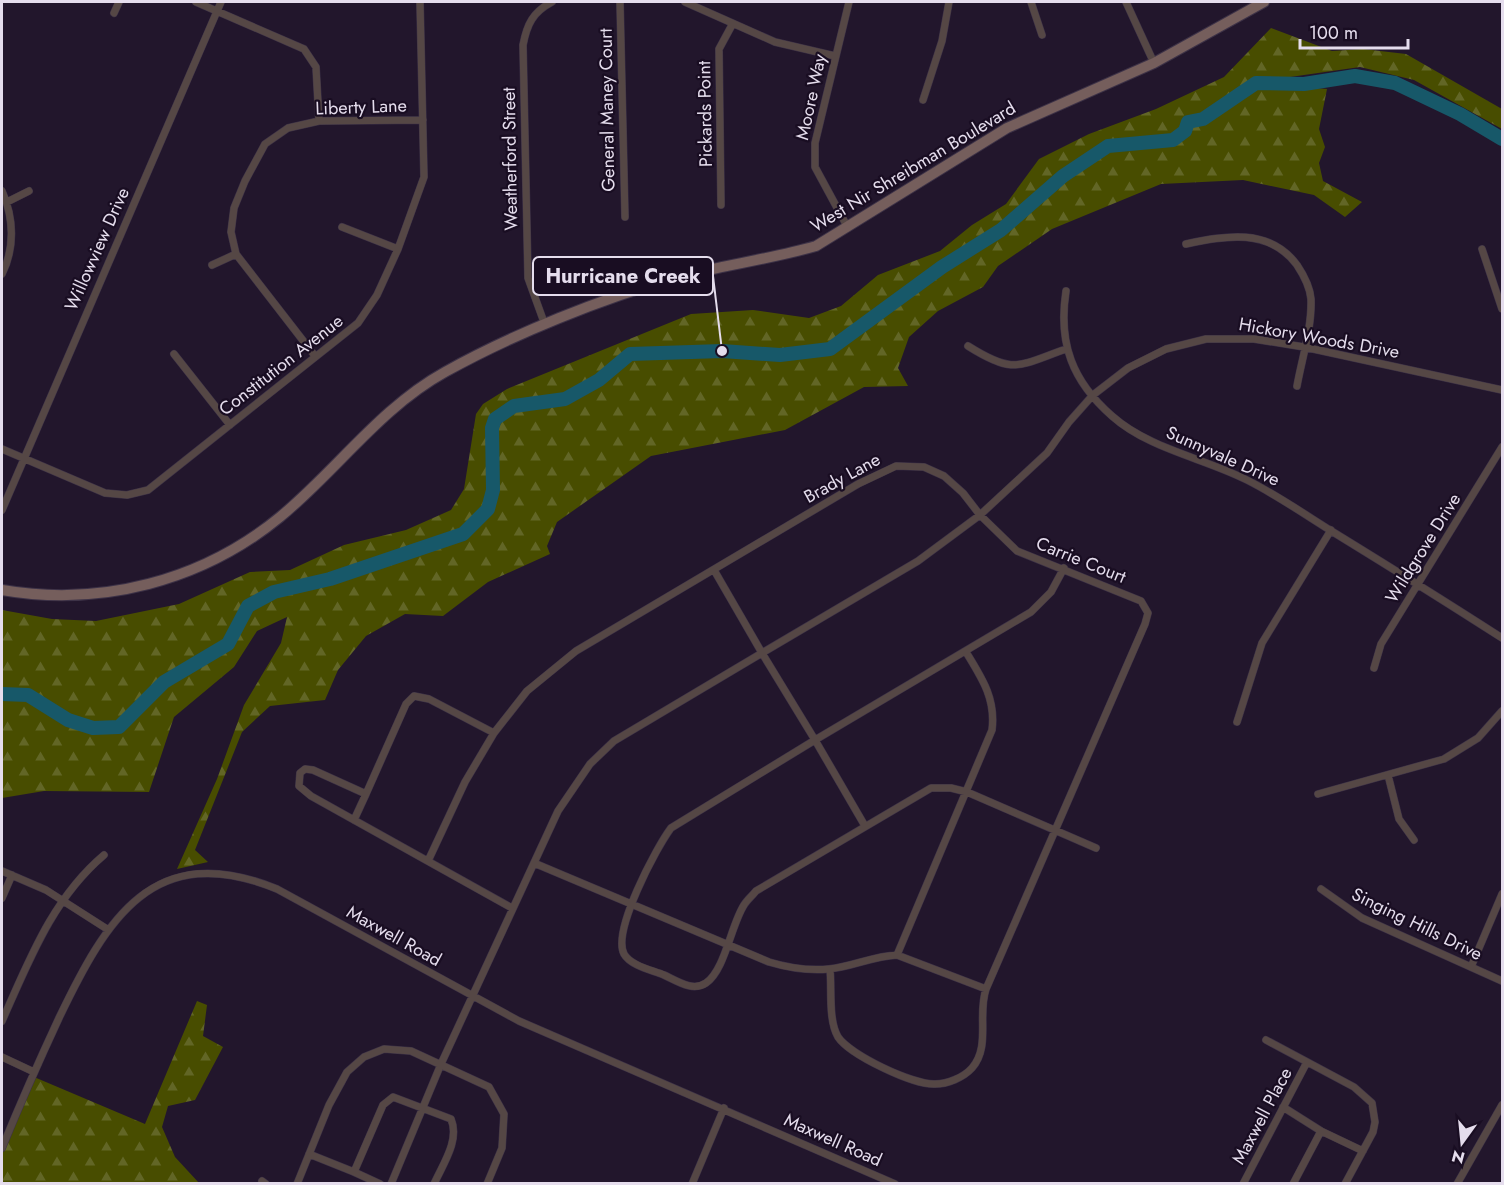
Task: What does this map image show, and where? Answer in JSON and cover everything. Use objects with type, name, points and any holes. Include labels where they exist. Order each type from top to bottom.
[{"type":"main road","name":"West Nir Shreibman Boulevard","points":[[2,590],[58,596],[114,592],[181,576],[233,549],[280,517],[407,397],[444,373],[545,326],[678,277],[816,246],[1028,116],[1154,63],[1264,2]]},
{"type":"street","points":[[114,14],[119,2]]},
{"type":"street","points":[[196,2],[304,49],[316,68],[319,121]]},
{"type":"street","name":"Willowview Drive","points":[[2,510],[22,458],[221,2]]},
{"type":"street","name":"Constitution Avenue","points":[[2,450],[105,494],[127,495],[148,490],[358,323],[377,295],[398,249],[424,177],[420,2]]},
{"type":"street","name":"Weatherford Street","points":[[545,326],[528,278],[523,45],[526,28],[536,10],[552,2]]},
{"type":"street","name":"General Maney Court","points":[[620,2],[625,217]]},
{"type":"street","points":[[685,2],[732,25],[775,42],[835,56]]},
{"type":"street","name":"Moore Way","points":[[848,228],[815,166],[815,143],[849,2]]},
{"type":"street","points":[[923,100],[942,41],[949,2]]},
{"type":"street","points":[[1031,2],[1042,35]]},
{"type":"street","points":[[1126,2],[1154,63]]},
{"type":"street","name":"Pickards Point","points":[[721,205],[719,49],[732,25]]},
{"type":"street","name":"Liberty Lane","points":[[315,356],[236,254],[231,232],[234,208],[265,144],[288,128],[319,121],[423,120]]},
{"type":"street","points":[[2,191],[7,202],[12,229],[9,259],[2,274]]},
{"type":"street","points":[[7,202],[29,191]]},
{"type":"street","points":[[342,227],[398,249]]},
{"type":"street","points":[[1186,244],[1234,236],[1250,236],[1264,240],[1286,254],[1302,273],[1311,296],[1310,318],[1297,386]]},
{"type":"street","points":[[1482,249],[1503,309]]},
{"type":"street","points":[[212,265],[236,254]]},
{"type":"street","name":"Sunnyvale Drive","points":[[1066,291],[1062,318],[1066,349],[1081,379],[1110,415],[1142,436],[1247,480],[1503,638]]},
{"type":"street","name":"Hickory Woods Drive","points":[[391,1184],[441,1064],[512,908],[558,811],[590,764],[614,741],[918,561],[980,515],[1047,453],[1073,417],[1093,395],[1147,357],[1187,343],[1230,338],[1304,347],[1503,390]]},
{"type":"street","points":[[969,346],[995,363],[1009,366],[1066,349]]},
{"type":"street","points":[[174,354],[230,424]]},
{"type":"street","name":"Wildgrove Drive","points":[[1374,668],[1381,644],[1502,447]]},
{"type":"street","name":"Brady Lane","points":[[428,861],[465,782],[494,733],[527,692],[576,651],[858,484],[896,466],[924,467],[944,476],[963,493],[980,515]]},
{"type":"street","name":"Carrie Court","points":[[980,515],[1017,551],[1064,568],[1141,601],[1147,606],[1145,624],[1056,830]]},
{"type":"street","points":[[1237,722],[1262,643],[1331,530]]},
{"type":"street","points":[[1064,568],[1051,592],[1031,612],[671,828],[658,845],[633,904],[621,942],[624,954],[635,963],[688,986],[700,986],[714,976],[744,905],[756,891],[931,788],[951,788],[967,792],[1096,848]]},
{"type":"street","points":[[714,570],[865,826]]},
{"type":"street","points":[[897,955],[992,730],[994,708],[985,684],[966,652]]},
{"type":"street","points":[[354,820],[410,698],[414,696],[429,699],[494,733]]},
{"type":"street","points":[[1318,794],[1444,759],[1463,749],[1491,726],[1503,711]]},
{"type":"street","points":[[366,794],[313,770],[306,769],[300,773],[298,779],[303,790],[512,908]]},
{"type":"street","points":[[1388,775],[1399,819],[1414,840]]},
{"type":"street","points":[[830,969],[834,1027],[844,1044],[855,1053],[916,1081],[933,1085],[950,1082],[963,1075],[971,1069],[979,1057],[983,1040],[981,1010],[986,989],[1056,830]]},
{"type":"street","points":[[2,1021],[44,930],[63,899],[86,870],[104,855]]},
{"type":"street","points":[[534,863],[769,962],[794,969],[830,969],[883,955],[897,955],[986,989]]},
{"type":"street","points":[[2,871],[63,899],[107,929]]},
{"type":"street","points":[[2,898],[12,874]]},
{"type":"street","name":"Maxwell Road","points":[[2,1148],[34,1072],[70,997],[107,929],[130,903],[161,884],[194,875],[236,875],[277,889],[519,1021],[895,1184]]},
{"type":"street","name":"Singing Hills Drive","points":[[1321,890],[1362,918],[1503,981]]},
{"type":"street","points":[[1471,967],[1503,894]]},
{"type":"street","points":[[1266,1040],[1354,1087],[1372,1103],[1375,1122],[1363,1151],[1345,1184]]},
{"type":"street","points":[[297,1184],[330,1105],[347,1072],[364,1057],[384,1048],[411,1051],[489,1087],[504,1114],[502,1148],[487,1184]]},
{"type":"street","points":[[2,1057],[34,1072]]},
{"type":"street","name":"Maxwell Place","points":[[1243,1184],[1307,1062]]},
{"type":"street","points":[[354,1172],[386,1100],[393,1097],[451,1119],[456,1129],[434,1184]]},
{"type":"street","points":[[1457,1184],[1503,1105]]},
{"type":"street","points":[[1283,1107],[1321,1131],[1363,1151]]},
{"type":"street","points":[[692,1184],[724,1108]]},
{"type":"street","points":[[1293,1184],[1321,1131]]},
{"type":"street","points":[[309,1154],[380,1184]]},
{"type":"green space","points":[[1271,28],[1332,51],[1363,49],[1406,54],[1502,109],[1502,129],[1414,80],[1360,67],[1290,77],[1293,86],[1327,89],[1319,129],[1325,147],[1319,163],[1323,181],[1362,202],[1345,217],[1314,195],[1243,180],[1161,184],[1052,229],[998,266],[983,287],[938,311],[909,337],[898,368],[908,386],[864,387],[785,430],[651,456],[557,522],[547,546],[550,554],[488,582],[443,616],[405,614],[366,636],[338,670],[325,700],[270,706],[242,732],[195,850],[208,862],[177,869],[217,779],[244,705],[281,643],[287,617],[257,631],[234,667],[174,717],[149,792],[44,791],[2,798],[2,610],[52,619],[96,621],[179,604],[250,572],[290,570],[344,545],[406,530],[451,510],[464,489],[476,414],[483,404],[507,389],[691,314],[753,310],[809,318],[841,306],[878,275],[940,251],[972,225],[1006,204],[1039,159],[1089,134],[1156,109],[1224,77]]},
{"type":"green space","points":[[197,1001],[207,1005],[203,1036],[223,1047],[195,1100],[168,1106],[162,1127],[175,1157],[199,1183],[2,1183],[2,1146],[34,1077],[145,1124]]},
{"type":"waterway","points":[[2,694],[28,695],[68,720],[93,728],[119,727],[164,682],[228,644],[248,606],[274,592],[330,579],[463,534],[488,509],[493,490],[492,428],[495,419],[514,406],[565,399],[599,380],[630,354],[722,351],[780,355],[830,349],[942,267],[1001,230],[1063,176],[1108,146],[1173,140],[1185,131],[1188,122],[1203,119],[1256,83],[1304,84],[1355,76],[1395,83],[1460,114],[1502,139]]},
{"type":"place","name":"Hurricane Creek","points":[[722,351]]}]
